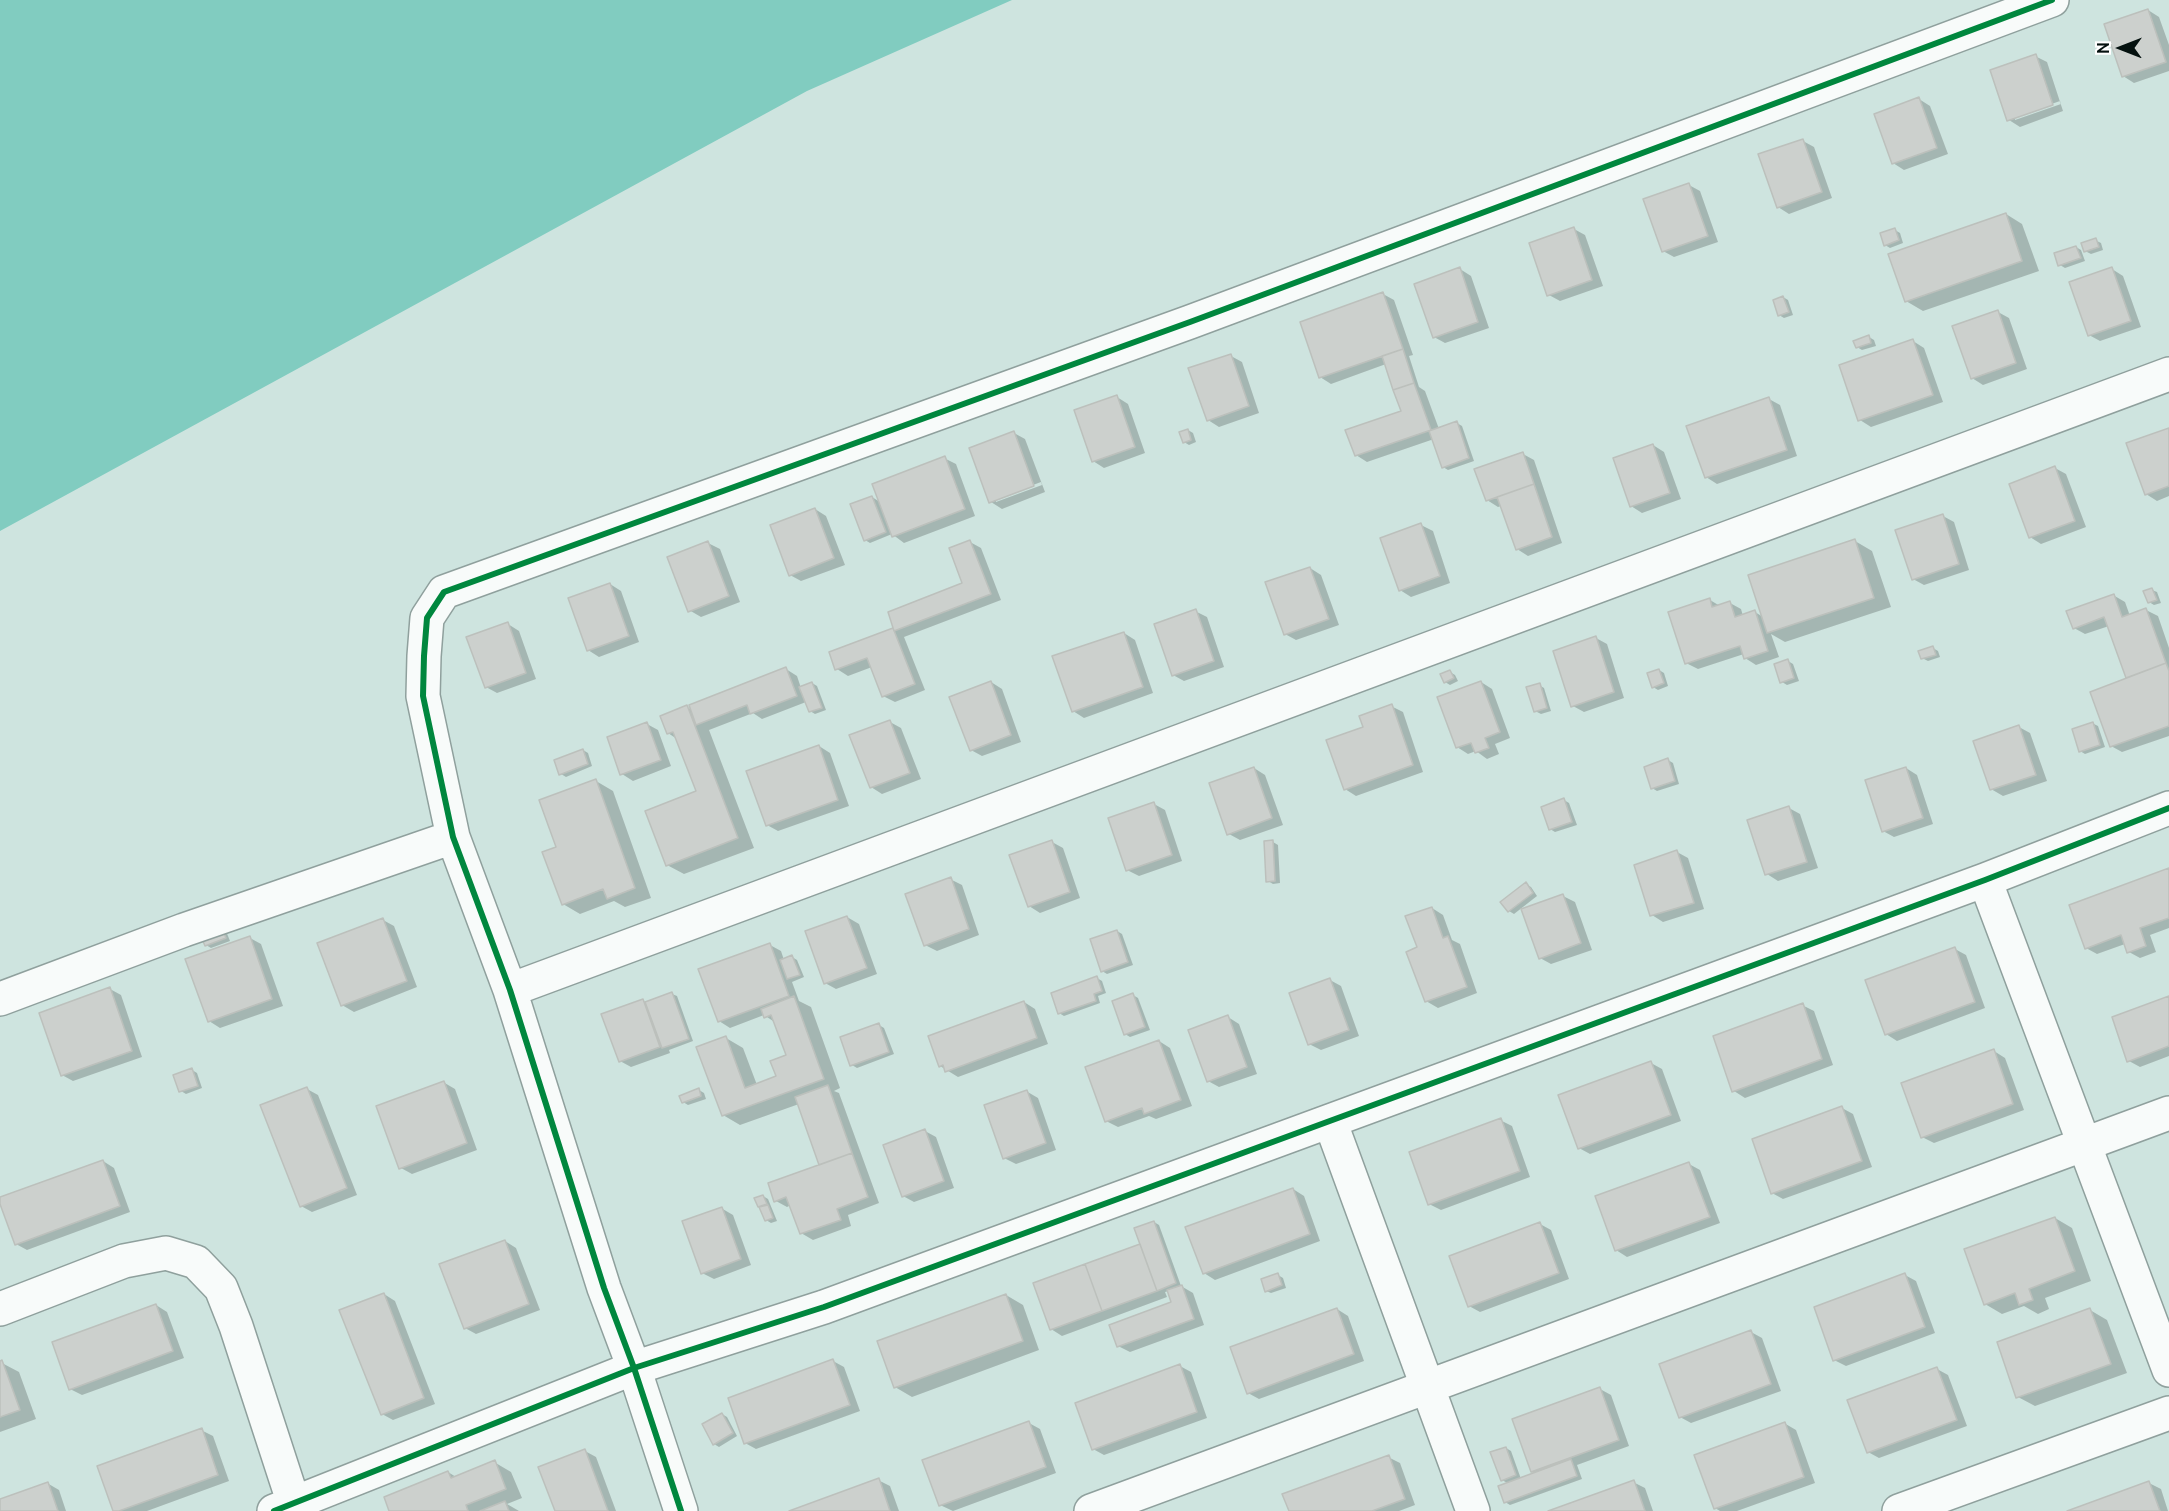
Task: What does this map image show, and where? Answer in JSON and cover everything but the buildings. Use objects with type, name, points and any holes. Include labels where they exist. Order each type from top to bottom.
[{"type":"street","points":[[681,1511],[634,1368],[604,1287],[510,990],[453,837],[423,696],[428,618],[444,592],[1190,322],[2052,0]]},
{"type":"street","points":[[510,990],[2169,374]]},
{"type":"street","points":[[0,1309],[124,1261],[166,1253],[196,1262],[221,1288],[236,1326],[284,1507],[339,1499],[634,1368],[824,1307],[1985,880],[2169,808]]},
{"type":"street","points":[[0,999],[184,930],[453,837]]},
{"type":"street","points":[[1985,880],[2169,1370]]},
{"type":"street","points":[[1091,1511],[2169,1113]]},
{"type":"street","points":[[1330,1121],[1473,1511]]},
{"type":"street","points":[[1899,1511],[2169,1413]]},
{"type":"shaded area","points":[[0,0],[1012,0],[807,91],[0,531]]},
{"type":"cycle path","points":[[681,1511],[634,1368],[604,1288],[510,990],[453,837],[423,696],[427,618],[444,592],[1190,322],[2052,0]]},
{"type":"cycle path","points":[[274,1511],[634,1368],[824,1307],[1985,880],[2169,808]]}]
